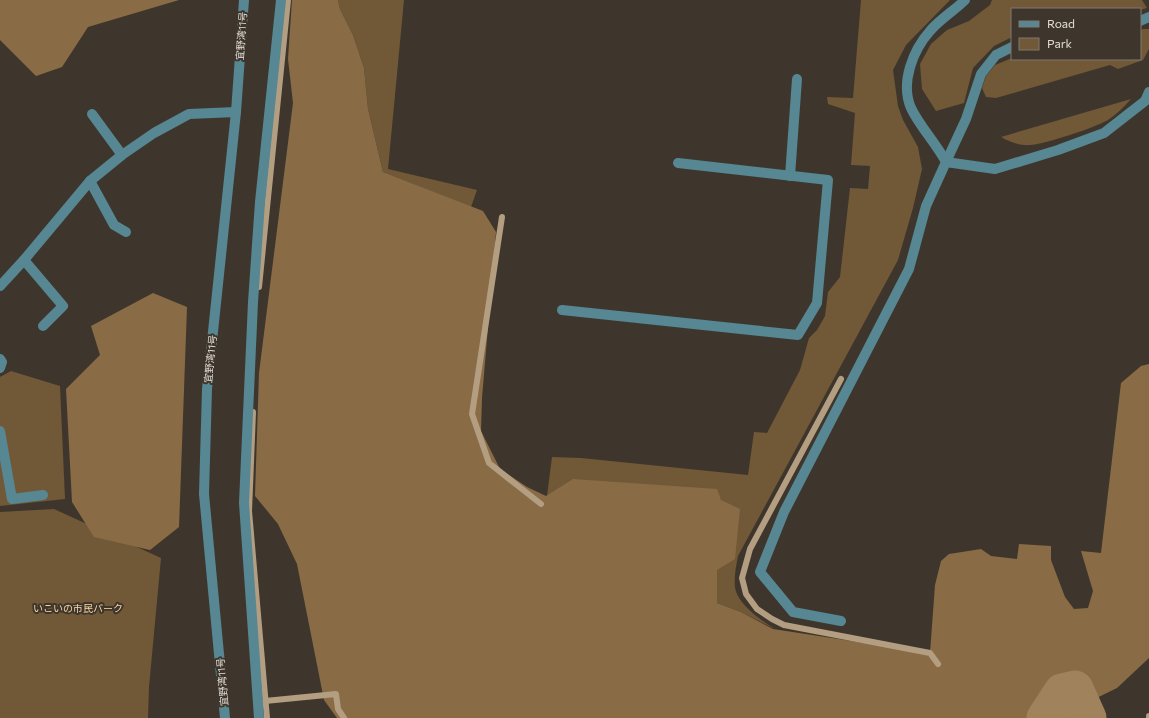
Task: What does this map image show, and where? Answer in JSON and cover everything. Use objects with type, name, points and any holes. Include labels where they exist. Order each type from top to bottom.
[{"type":"street","name":"宜野湾11号","points":[[226,718],[204,486],[207,389],[236,112],[244,0]]},
{"type":"street","points":[[259,718],[244,503],[253,302],[258,232],[281,0]]},
{"type":"street","points":[[946,162],[939,148],[911,107],[906,84],[911,60],[930,31],[965,0]]},
{"type":"street","points":[[840,621],[793,612],[760,572],[784,512],[909,269],[926,206],[966,119],[981,74],[996,54],[1011,47]]},
{"type":"street","points":[[790,176],[797,79]]},
{"type":"street","points":[[946,162],[996,169],[1058,150],[1104,133],[1145,101],[1149,92]]},
{"type":"street","points":[[0,286],[24,260],[90,181],[122,155],[154,134],[189,114],[236,112]]},
{"type":"street","points":[[92,114],[122,155]]},
{"type":"street","points":[[562,310],[798,335],[817,303],[828,180],[678,163]]},
{"type":"street","points":[[90,181],[114,225],[126,232]]},
{"type":"street","points":[[24,260],[63,306],[43,326]]},
{"type":"street","points":[[0,358],[2,362],[0,368]]},
{"type":"street","points":[[0,432],[12,500],[43,495]]},
{"type":"green space","points":[[338,0],[404,0],[388,169],[477,190],[471,207],[383,172],[368,109],[364,68],[353,35],[340,9]]},
{"type":"green space","points":[[861,0],[950,0],[906,45],[893,70],[898,106],[903,120],[918,147],[922,169],[913,208],[898,260],[738,556],[735,587],[740,599],[750,611],[775,629],[741,612],[717,603],[717,569],[547,496],[552,457],[581,458],[748,475],[754,432],[767,433],[800,370],[809,338],[817,330],[825,316],[828,292],[840,277],[850,188],[868,189],[870,166],[851,165],[855,113],[828,104],[827,97],[853,98]]},
{"type":"green space","points":[[992,0],[1142,0],[1147,8],[1141,10],[1141,8],[1011,8],[1011,38],[994,46],[973,68],[964,103],[936,111],[922,89],[920,64],[931,44],[947,30],[969,21],[990,5]]},
{"type":"green space","points":[[1149,29],[1149,49],[1143,60],[1118,69],[1110,65],[996,98],[986,97],[982,88],[986,76],[995,65],[1011,58],[1011,60],[1141,60],[1141,30]]},
{"type":"green space","points":[[1131,99],[1108,120],[1082,131],[1039,144],[1023,145],[1001,137]]},
{"type":"green space","points":[[11,371],[60,386],[65,499],[0,506],[0,377]]},
{"type":"green space","name":"いこいの市民パーク","points":[[54,509],[161,558],[149,687],[148,718],[0,718],[0,512]]},
{"type":"shaded area","points":[[0,0],[179,0],[88,27],[62,67],[36,76],[0,40]]},
{"type":"shaded area","points":[[292,0],[338,0],[340,9],[353,35],[364,68],[368,109],[383,172],[483,211],[496,232],[482,398],[481,431],[500,469],[527,487],[546,496],[573,479],[717,489],[721,500],[740,509],[735,559],[717,570],[717,603],[741,612],[773,629],[930,653],[935,585],[941,561],[949,554],[981,549],[991,556],[1017,559],[1019,544],[1051,546],[1051,560],[1065,597],[1074,609],[1088,608],[1093,591],[1081,551],[1101,553],[1121,383],[1141,366],[1149,364],[1149,658],[1117,688],[1070,711],[1069,718],[337,718],[324,700],[297,564],[278,524],[255,496],[259,373],[293,103],[288,59]]},
{"type":"shaded area","points":[[153,293],[187,307],[179,527],[150,550],[94,537],[72,502],[66,389],[100,355],[91,326]]},
{"type":"waterway","points":[[259,287],[288,0]]},
{"type":"waterway","points":[[502,217],[472,414],[489,463],[541,504]]},
{"type":"waterway","points":[[841,379],[750,549],[742,578],[746,594],[757,609],[784,625],[930,653],[938,664]]},
{"type":"waterway","points":[[253,412],[249,511],[267,718]]},
{"type":"waterway","points":[[1045,718],[1062,692],[1075,689],[1088,718]]},
{"type":"waterway","points":[[265,701],[336,694],[338,709],[344,718]]}]
